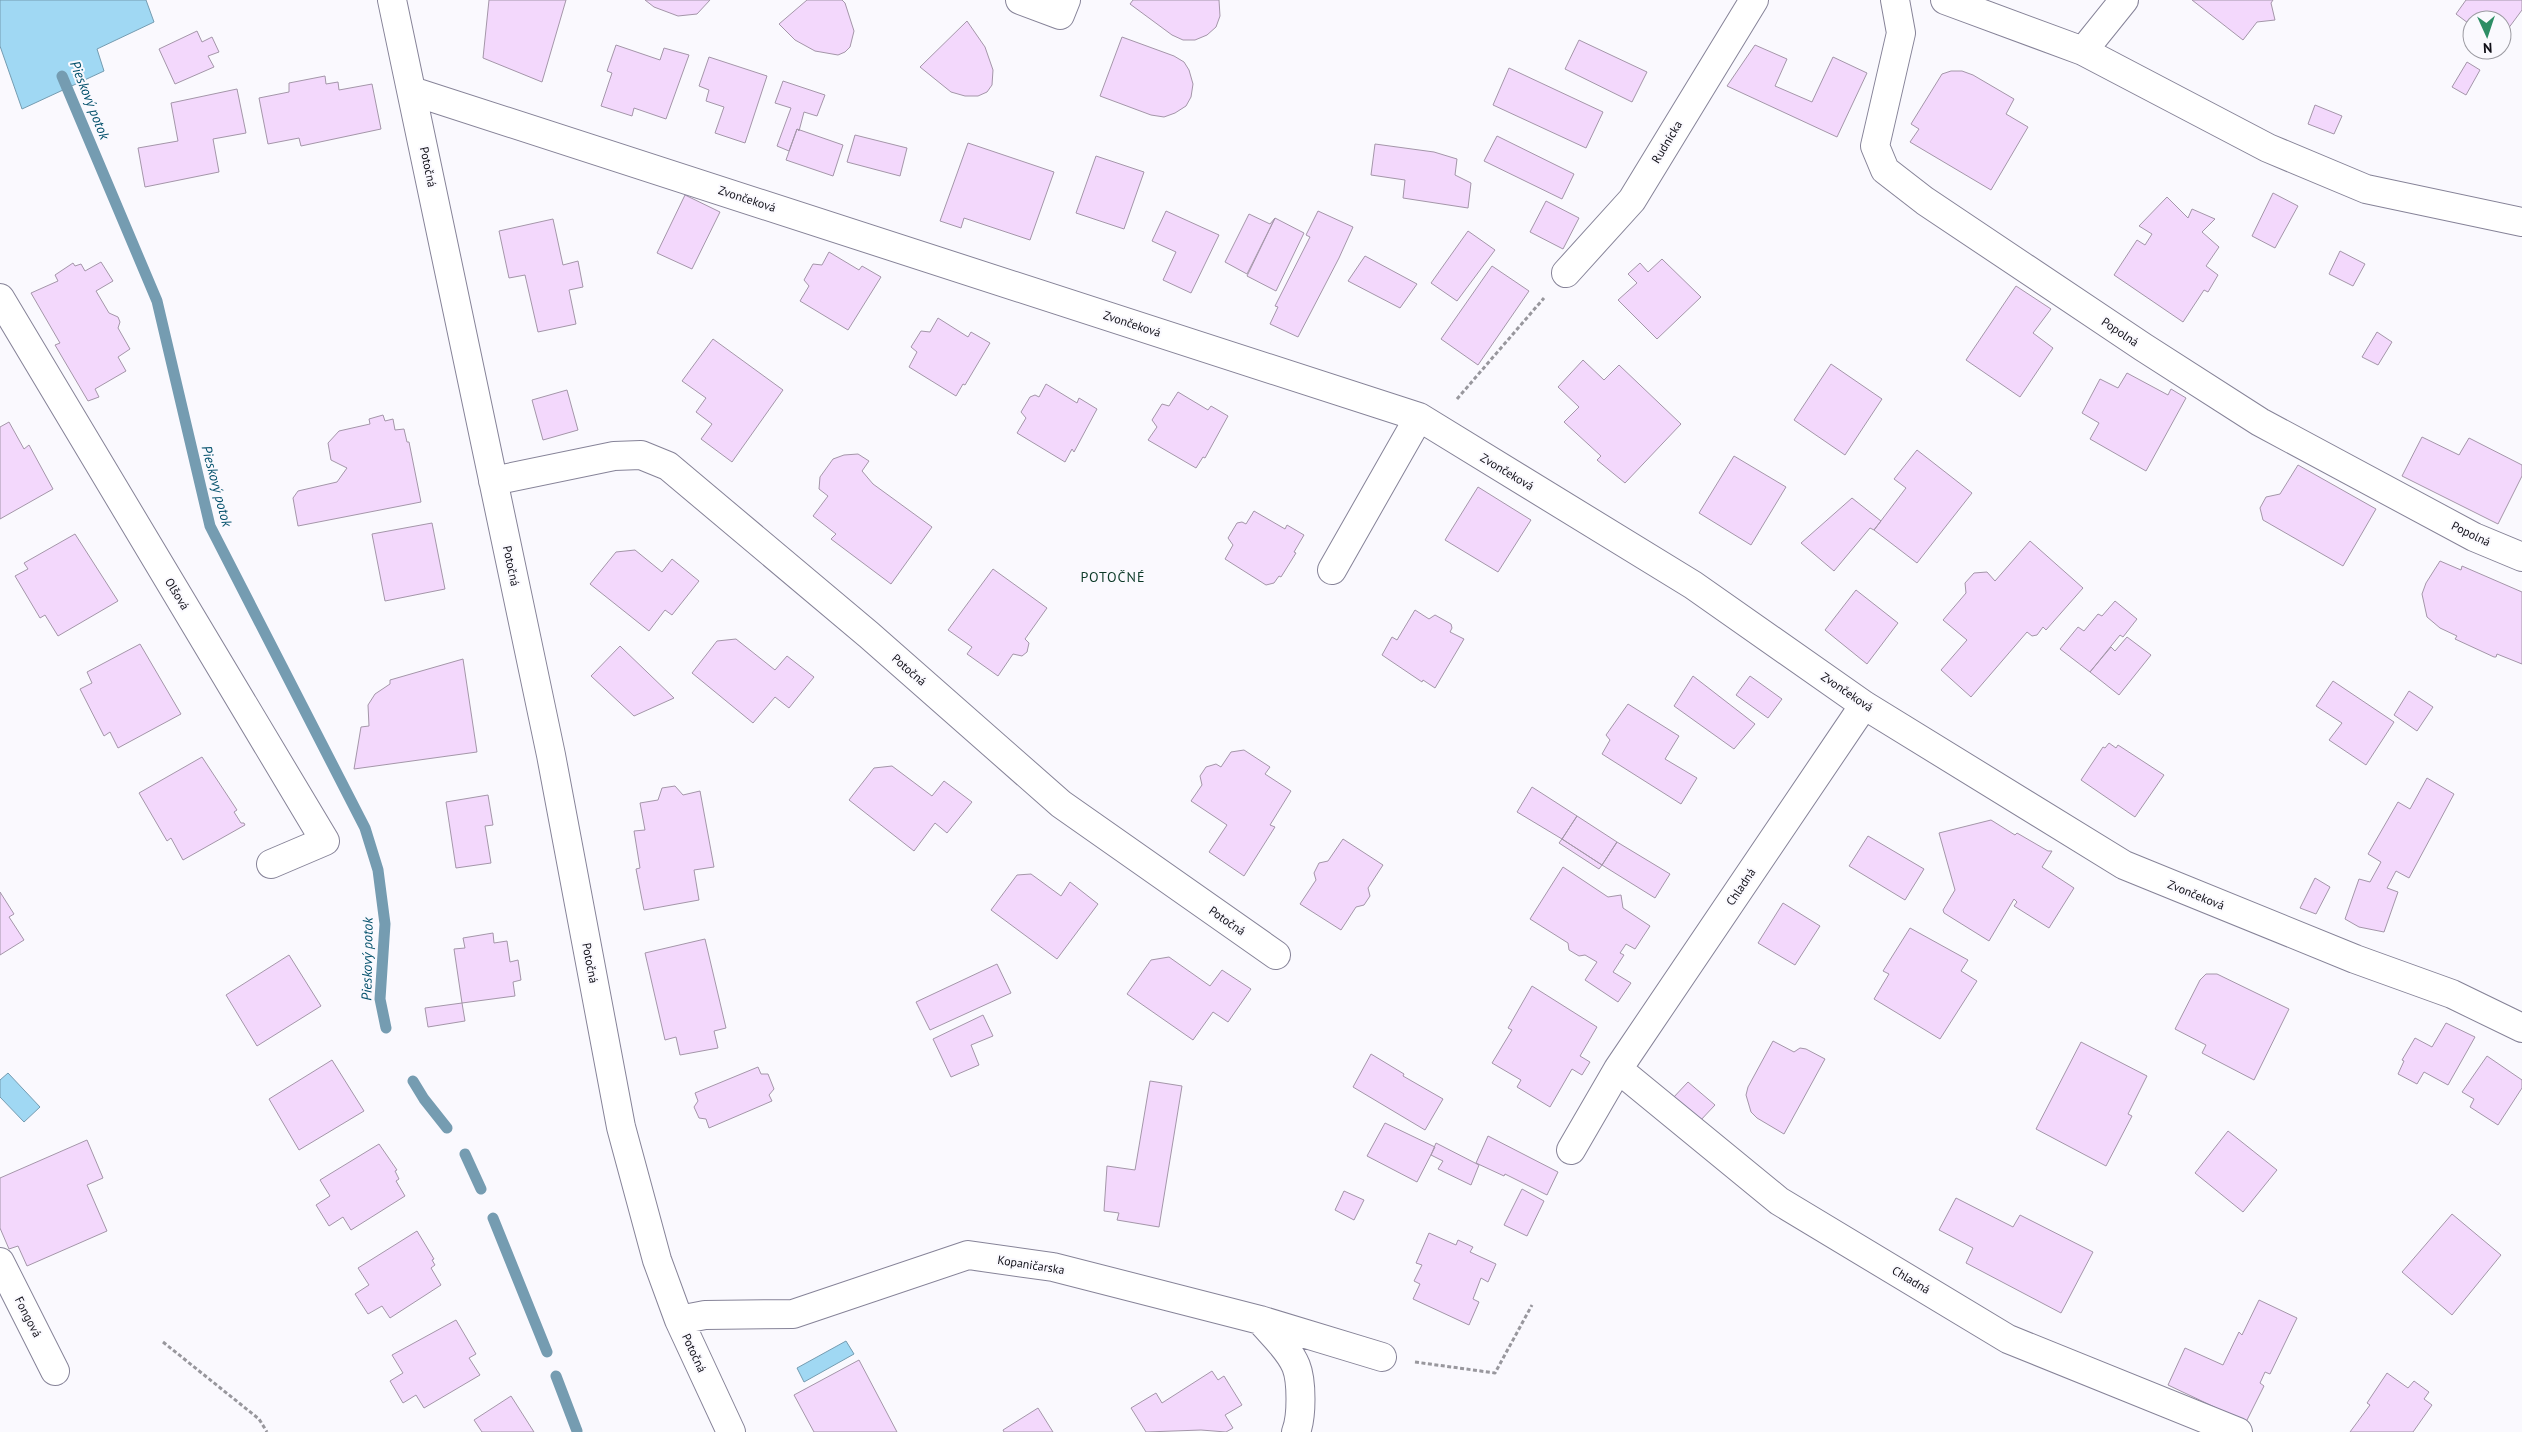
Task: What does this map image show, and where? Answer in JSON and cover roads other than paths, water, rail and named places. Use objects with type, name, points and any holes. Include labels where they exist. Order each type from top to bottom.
[{"type":"street","name":"Potočná","points":[[392,0],[550,755],[621,1127],[657,1260],[679,1320],[731,1432]]},
{"type":"street","points":[[1020,0],[1060,15],[1066,0]]},
{"type":"street","name":"Rudnícka","points":[[1566,273],[1632,200],[1754,0]]},
{"type":"street","name":"Popolná","points":[[1895,0],[1901,33],[1875,146],[1885,170],[1957,222],[2143,347],[2260,422],[2474,537],[2522,557]]},
{"type":"street","points":[[1945,0],[2083,51],[2268,148],[2366,189],[2522,222]]},
{"type":"street","points":[[2083,51],[2124,0]]},
{"type":"street","name":"Zvončeková","points":[[412,91],[1418,417],[1693,585],[1864,705],[2124,865],[2355,959],[2452,994],[2522,1028]]},
{"type":"street","name":"Olšová","points":[[0,298],[325,842],[271,864]]},
{"type":"street","points":[[1332,570],[1418,417]]},
{"type":"street","name":"Potočná","points":[[493,481],[614,456],[641,455],[668,466],[869,635],[1061,804],[1276,955]]},
{"type":"street","name":"Chladná","points":[[1572,1150],[1618,1069],[1864,705]]},
{"type":"street","name":"Chladná","points":[[1618,1069],[1779,1201],[2008,1339],[2238,1432]]},
{"type":"street","name":"Kopaničarska","points":[[679,1320],[704,1315],[792,1314],[968,1255],[1053,1267],[1260,1320],[1382,1357]]},
{"type":"street","name":"Fongová","points":[[0,1262],[55,1371]]},
{"type":"street","points":[[1260,1320],[1279,1340],[1296,1366],[1300,1397],[1299,1426],[1296,1432]]},
{"type":"water","points":[[0,0],[146,0],[154,22],[97,49],[104,71],[22,109],[0,46]]},
{"type":"water","points":[[8,1073],[40,1107],[24,1122],[0,1097],[0,1080]]},
{"type":"water","points":[[846,1341],[854,1354],[804,1382],[797,1368]]},
{"type":"waterway","name":"Pieskový potok","points":[[62,76],[157,301],[210,526],[365,828],[378,870],[385,924],[380,999],[386,1028]]},
{"type":"waterway","name":"Pieskový potok","points":[[413,1081],[424,1099],[447,1128]]},
{"type":"waterway","name":"Pieskový potok","points":[[465,1154],[481,1189]]},
{"type":"waterway","name":"Pieskový potok","points":[[493,1218],[547,1352]]},
{"type":"waterway","name":"Pieskový potok","points":[[556,1376],[577,1431]]},
{"type":"district","name":"POTOČNÉ","points":[[1113,577]]}]
